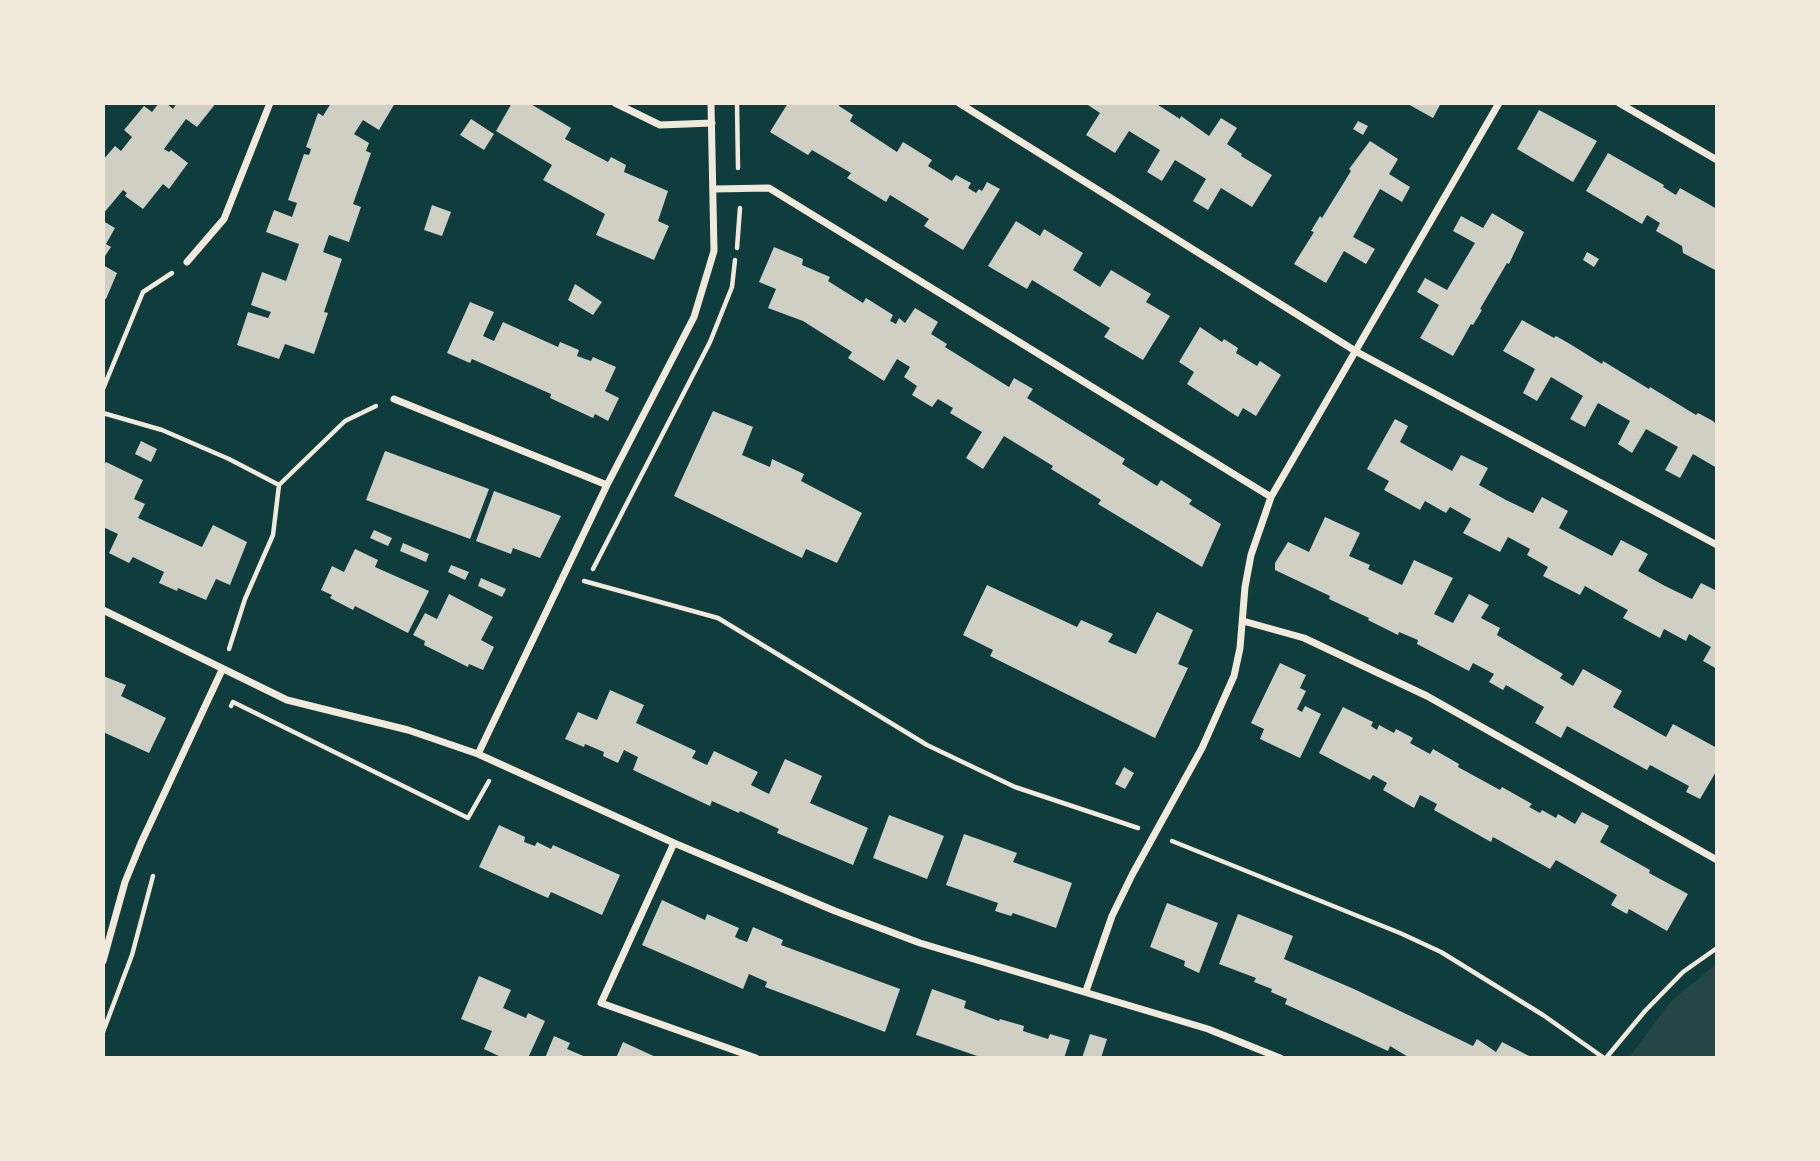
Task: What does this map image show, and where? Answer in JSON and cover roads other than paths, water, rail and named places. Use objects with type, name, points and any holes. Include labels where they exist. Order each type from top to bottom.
[{"type":"street","points":[[187,262],[224,219],[270,103]]},
{"type":"street","points":[[615,103],[660,125],[712,123]]},
{"type":"street","points":[[478,754],[607,485],[694,317],[715,251],[711,103]]},
{"type":"street","points":[[959,103],[1357,352],[1717,545]]},
{"type":"street","points":[[1086,991],[1112,916],[1132,874],[1202,748],[1234,676],[1251,555],[1271,497],[1499,103]]},
{"type":"street","points":[[1619,103],[1717,160]]},
{"type":"street","points":[[714,188],[769,188],[1271,497]]},
{"type":"street","points":[[394,399],[607,485]]},
{"type":"street","points":[[103,610],[286,700],[408,730],[478,754],[765,883],[920,943],[1208,1029],[1280,1058]]},
{"type":"street","points":[[1242,621],[1304,638],[1427,696],[1717,860]]},
{"type":"street","points":[[104,957],[125,881],[222,670]]},
{"type":"street","points":[[674,844],[601,1003],[756,1058]]}]
